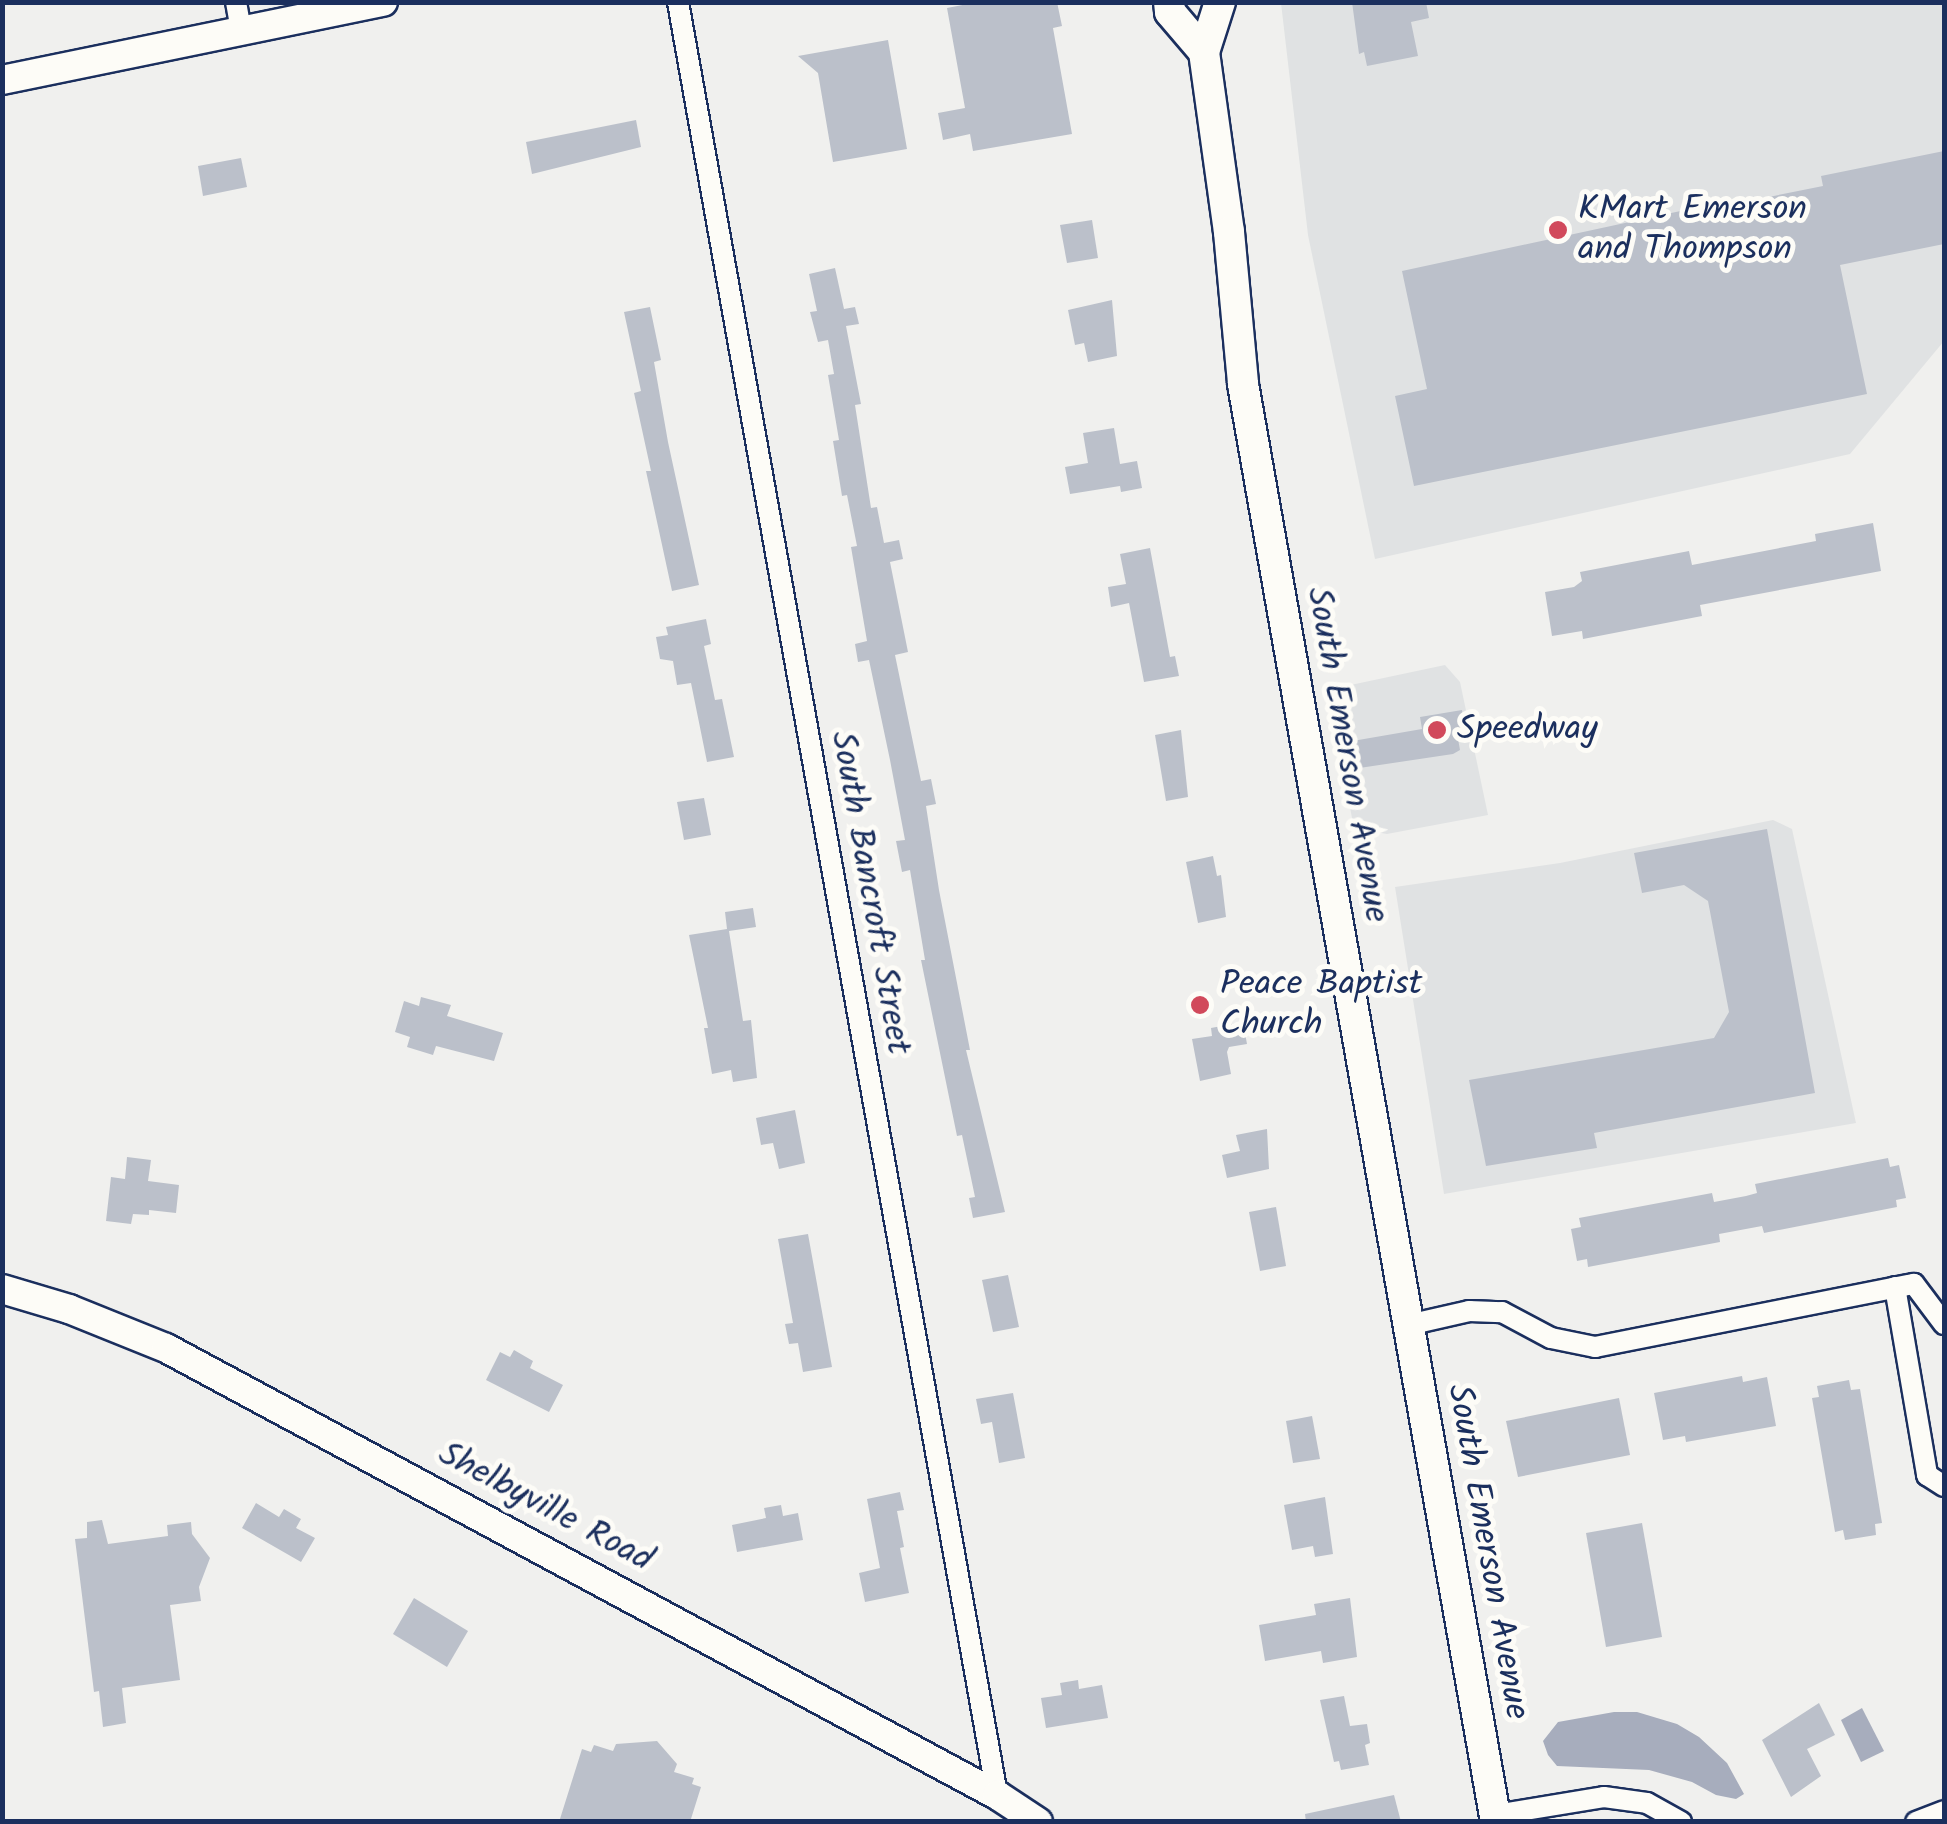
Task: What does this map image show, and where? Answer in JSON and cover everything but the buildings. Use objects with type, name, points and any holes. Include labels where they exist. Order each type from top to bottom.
[{"type":"main road","points":[[2,80],[242,31],[282,12],[382,2]]},
{"type":"main road","points":[[1169,2],[1170,12],[1204,52]]},
{"type":"main road","name":"South Emerson Avenue","points":[[1220,2],[1204,52],[1229,232],[1243,384],[1496,1819]]},
{"type":"main road","name":"Shelbyville Road","points":[[2,1290],[83,1314],[166,1348],[997,1795],[1038,1822]]},
{"type":"street","points":[[236,2],[242,31]]},
{"type":"street","name":"South Bancroft Street","points":[[678,2],[997,1795]]},
{"type":"street","points":[[1408,1324],[1469,1311],[1502,1312],[1550,1338],[1595,1347],[1914,1284],[1944,1324]]},
{"type":"street","points":[[1895,1287],[1927,1475],[1944,1486]]},
{"type":"street","points":[[1496,1819],[1604,1797],[1647,1804],[1681,1822]]},
{"type":"street","points":[[1916,1822],[1944,1811]]},
{"type":"shaded area","points":[[1281,3],[1944,3],[1944,341],[1850,454],[1375,559],[1308,235]]},
{"type":"shaded area","points":[[1445,665],[1460,682],[1488,815],[1387,834],[1354,828],[1327,690]]},
{"type":"shaded area","points":[[1773,820],[1792,829],[1856,1123],[1444,1194],[1395,887],[1560,863]]},
{"type":"water","points":[[1862,1708],[1884,1751],[1861,1762],[1841,1720]]},
{"type":"water","points":[[1637,1712],[1677,1724],[1699,1737],[1727,1763],[1744,1794],[1736,1799],[1716,1795],[1692,1782],[1649,1770],[1557,1766],[1548,1755],[1543,1741],[1558,1722]]},
{"type":"place","name":"KMart Emerson and Thompson","points":[[1558,230]]},
{"type":"place","name":"Speedway","points":[[1437,730]]},
{"type":"place","name":"Peace Baptist Church","points":[[1200,1005]]}]
